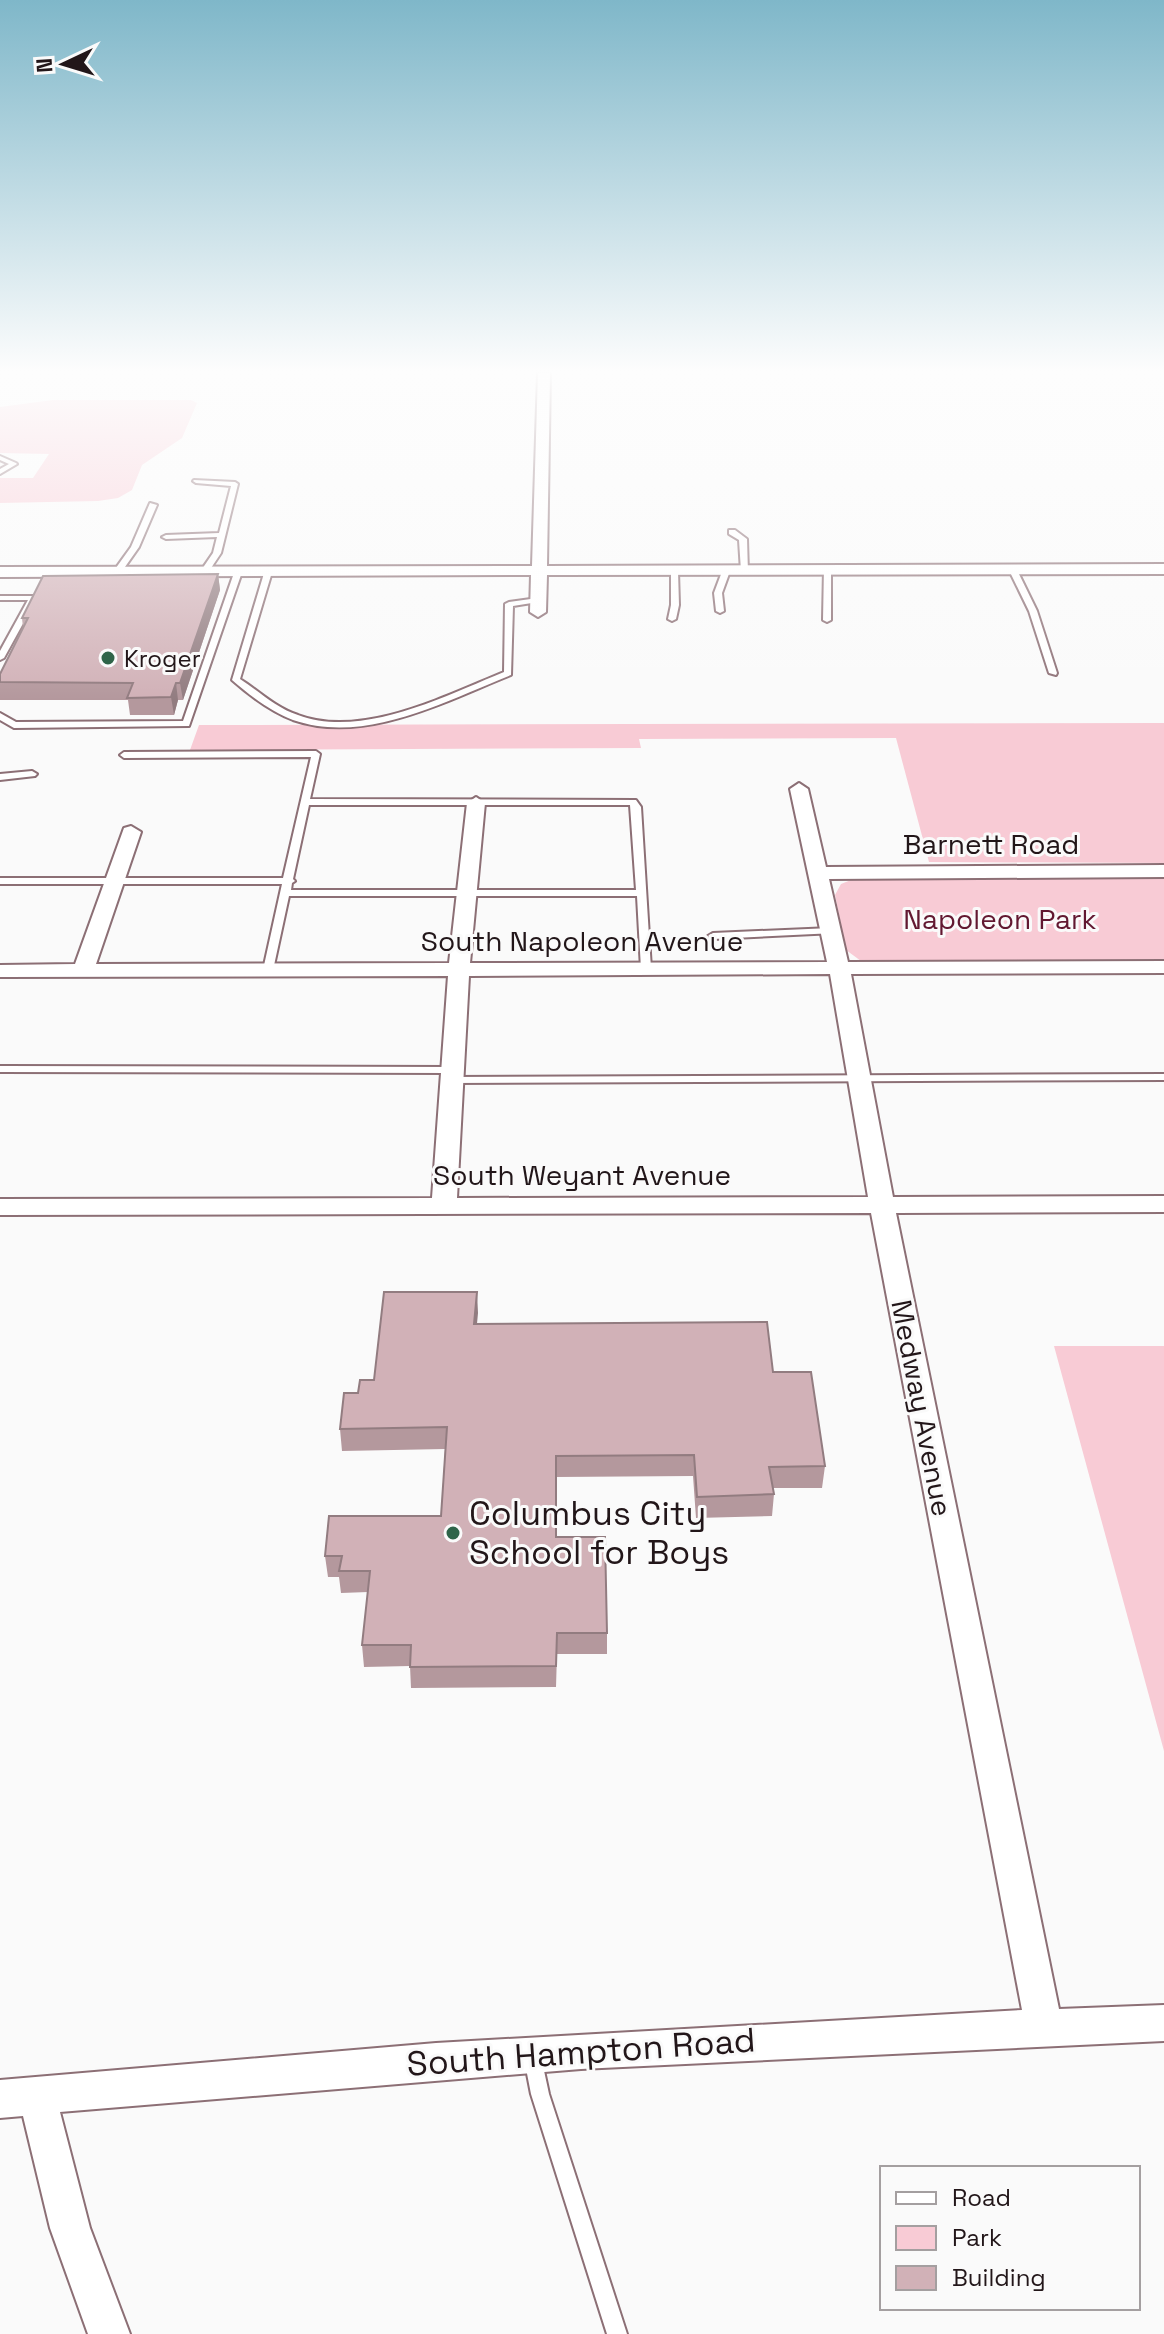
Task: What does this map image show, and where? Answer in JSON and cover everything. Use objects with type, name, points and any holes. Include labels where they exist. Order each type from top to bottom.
[{"type":"street","points":[[538,606],[540,482]]},
{"type":"street","points":[[0,572],[1164,569]]},
{"type":"street","name":"Medway Avenue","points":[[799,789],[839,968],[882,1204],[1044,2027]]},
{"type":"street","points":[[444,1206],[459,969],[476,803]]},
{"type":"street","points":[[83,971],[131,832]]},
{"type":"street","name":"Barnett Road","points":[[819,873],[1164,871]]},
{"type":"street","name":"South Napoleon Avenue","points":[[0,971],[1164,967]]},
{"type":"street","name":"South Weyant Avenue","points":[[0,1207],[1164,1204]]},
{"type":"street","name":"South Hampton Road","points":[[18,2097],[212,2076],[533,2054],[1164,2023]]},
{"type":"street","points":[[18,2097],[109,2334]]},
{"type":"lane","points":[[204,572],[217,553],[235,484],[208,482]]},
{"type":"lane","points":[[117,572],[135,547],[153,505]]},
{"type":"lane","points":[[732,532],[743,539],[745,571]]},
{"type":"lane","points":[[166,537],[221,535]]},
{"type":"lane","points":[[827,570],[827,620]]},
{"type":"lane","points":[[1013,570],[1033,611],[1053,673]]},
{"type":"lane","points":[[672,619],[675,605],[674,571]]},
{"type":"lane","points":[[720,611],[718,593],[726,571]]},
{"type":"lane","points":[[0,658],[5,642],[46,572]]},
{"type":"lane","points":[[0,731],[14,725],[186,724],[238,572]]},
{"type":"lane","points":[[268,572],[236,680],[297,718],[317,722],[374,722],[508,673],[509,604],[538,606]]},
{"type":"lane","points":[[0,598],[33,598]]},
{"type":"lane","points":[[0,716],[14,725]]},
{"type":"lane","points":[[124,755],[316,754],[289,887],[268,970]]},
{"type":"lane","points":[[0,777],[32,774]]},
{"type":"lane","points":[[305,802],[633,802],[636,807],[646,969]]},
{"type":"lane","points":[[0,881],[114,880],[467,893],[642,893]]},
{"type":"lane","points":[[713,936],[831,931]]},
{"type":"lane","points":[[0,1069],[451,1075],[1164,1077]]},
{"type":"lane","points":[[533,2054],[540,2094],[617,2334]]},
{"type":"green space","points":[[0,482],[135,482],[132,490],[118,498],[0,503]]},
{"type":"green space","points":[[1164,723],[1164,863],[929,862],[896,738],[639,739],[641,748],[190,750],[199,725]]},
{"type":"green space","name":"Napoleon Park","points":[[1164,876],[1164,961],[861,961],[846,950],[835,895],[841,884],[856,878]]},
{"type":"green space","points":[[1054,1346],[1164,1346],[1164,1751]]},
{"type":"building","name":"Kroger","points":[[218,574],[180,683],[176,683],[171,697],[127,698],[133,683],[0,682],[0,674],[28,618],[22,618],[43,576]]},
{"type":"building","points":[[384,1292],[477,1292],[474,1324],[767,1322],[773,1372],[811,1372],[825,1466],[769,1467],[774,1494],[697,1497],[694,1455],[556,1456],[556,1537],[605,1537],[607,1633],[557,1633],[556,1666],[410,1667],[411,1645],[362,1645],[370,1571],[339,1571],[342,1556],[325,1556],[329,1516],[441,1516],[447,1427],[340,1429],[344,1393],[358,1393],[360,1380],[374,1380]]},
{"type":"place","name":"Kroger","points":[[108,658]]},
{"type":"place","name":"Columbus City School for Boys","points":[[453,1533]]}]
